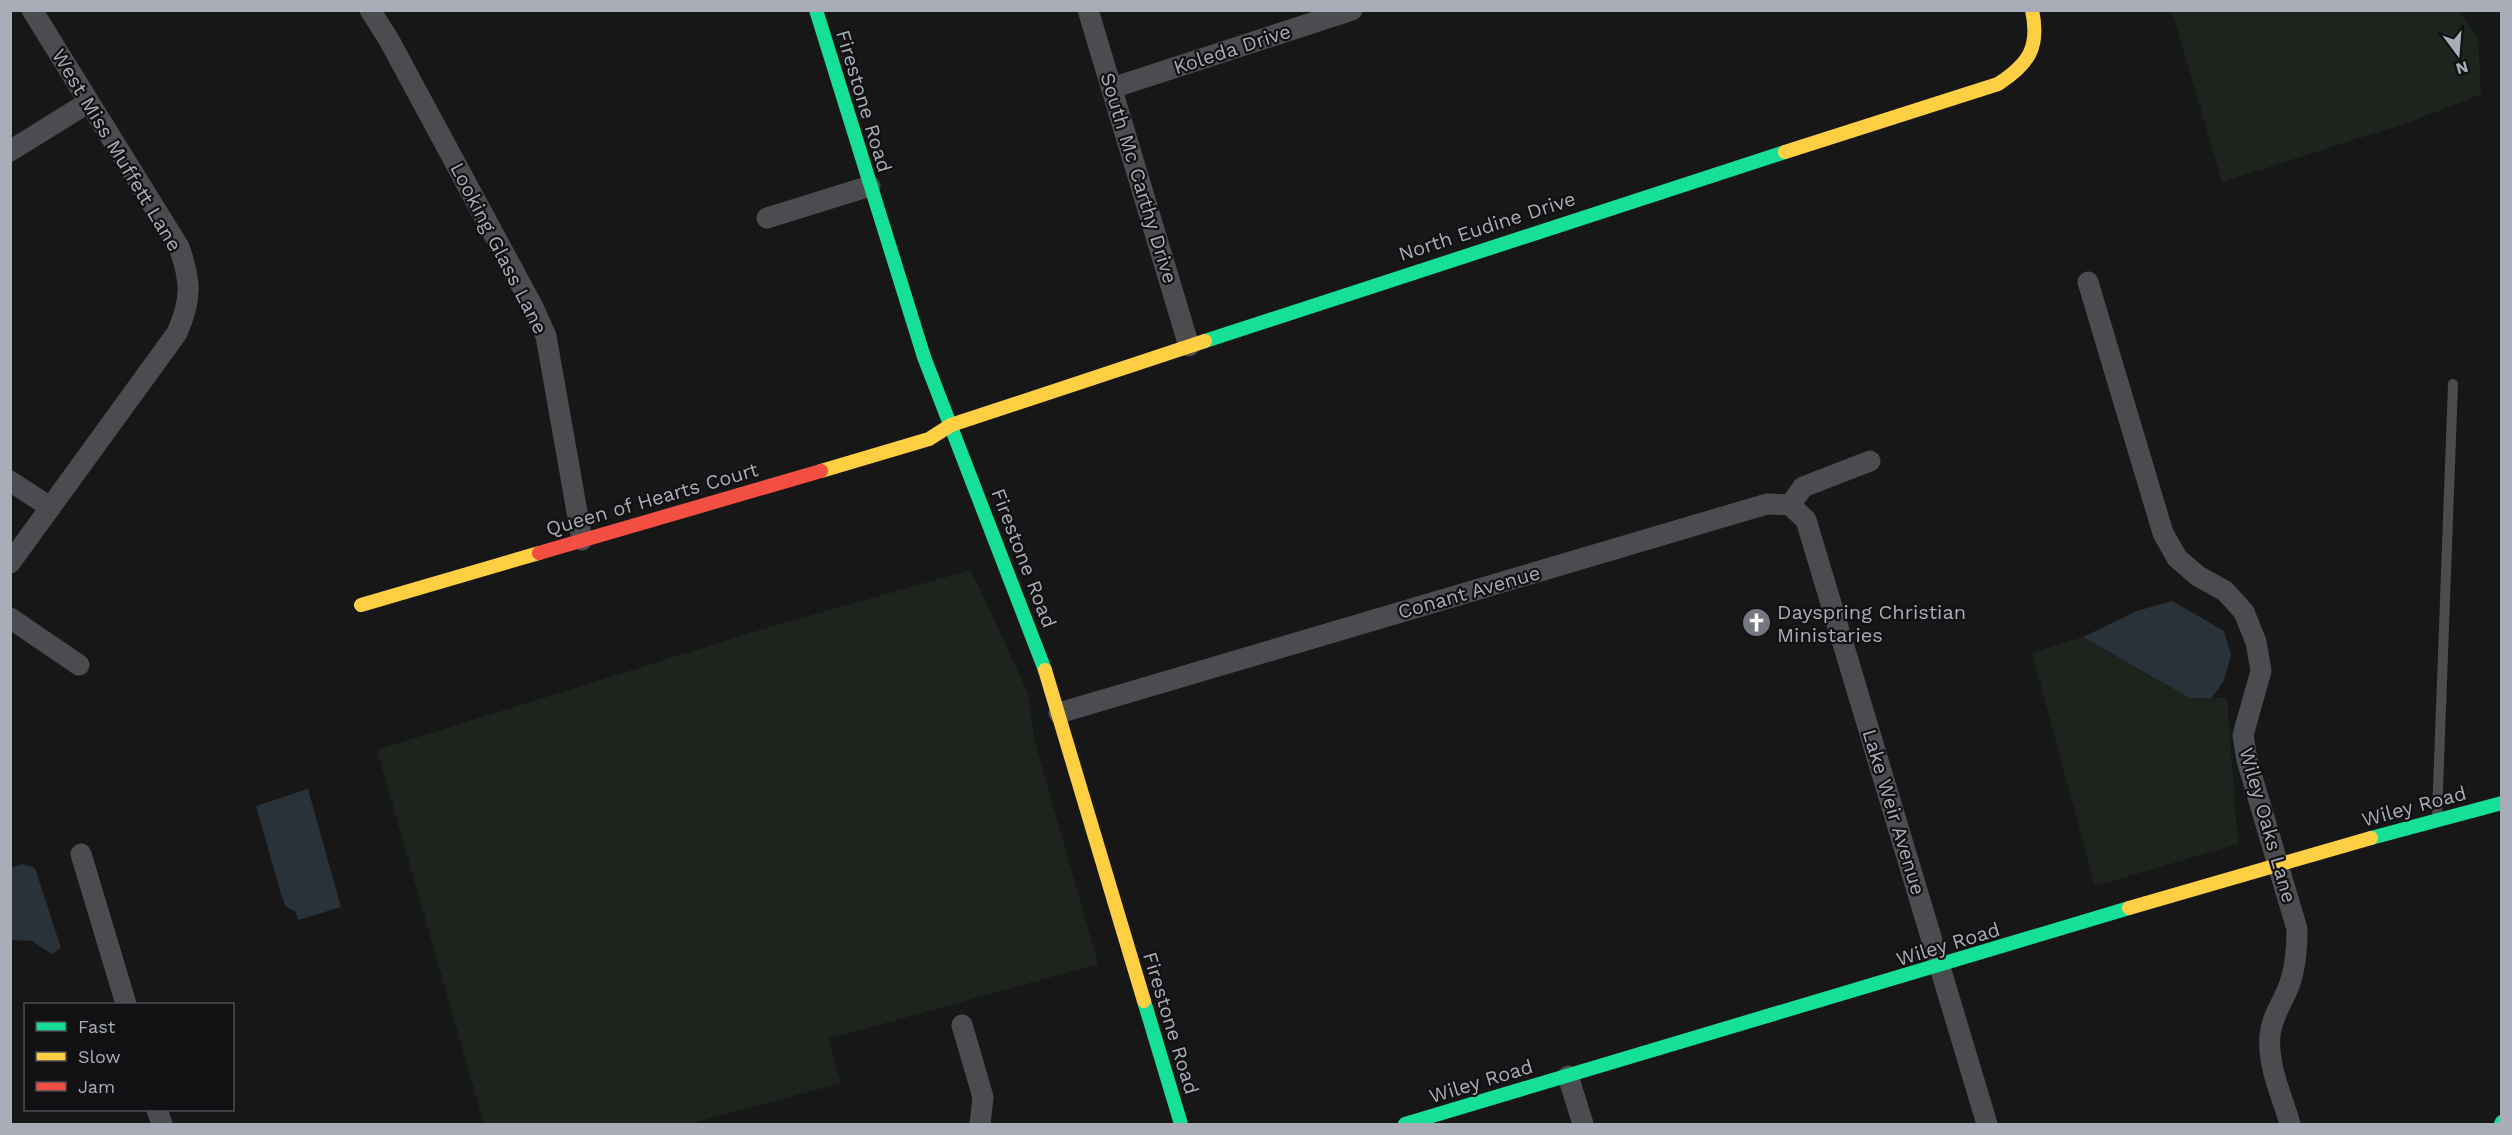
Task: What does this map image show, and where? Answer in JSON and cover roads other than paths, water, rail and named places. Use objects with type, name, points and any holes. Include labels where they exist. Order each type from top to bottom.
[{"type":"street","name":"West Miss Muffett Lane","points":[[10,562],[177,333],[185,315],[190,293],[187,269],[179,247],[32,10]]},
{"type":"street","name":"Looking Glass Lane","points":[[370,10],[389,40],[528,297],[546,336],[582,540]]},
{"type":"street","name":"Firestone Road","points":[[816,10],[924,357],[1041,657],[1181,1125]]},
{"type":"street","name":"South Mc Carthy Drive","points":[[1088,10],[1189,346]]},
{"type":"street","name":"Koleda Drive","points":[[1112,88],[1352,10]]},
{"type":"street","name":"North Eudine Drive","points":[[951,426],[1573,219],[1998,84],[2017,72],[2030,57],[2036,39],[2032,10]]},
{"type":"street","points":[[10,151],[89,102]]},
{"type":"street","points":[[767,218],[870,186]]},
{"type":"street","name":"Wiley Oaks Lane","points":[[2088,282],[2163,533],[2177,558],[2198,576],[2224,591],[2244,612],[2256,642],[2261,671],[2243,735],[2247,760],[2297,929],[2298,954],[2290,985],[2276,1013],[2270,1034],[2271,1060],[2290,1125]]},
{"type":"street","name":"Queen of Hearts Court","points":[[361,605],[929,439],[951,426]]},
{"type":"street","points":[[1790,505],[1803,487],[1870,461]]},
{"type":"street","points":[[10,481],[50,507]]},
{"type":"street","name":"Conant Avenue","points":[[1059,713],[1767,504],[1790,505]]},
{"type":"street","name":"Lake Weir Avenue","points":[[1790,505],[1806,520],[1987,1125]]},
{"type":"street","points":[[10,618],[79,665]]},
{"type":"street","name":"Wiley Road","points":[[1406,1125],[2278,864],[2436,819],[2502,803]]},
{"type":"street","points":[[81,854],[125,1003]]},
{"type":"street","points":[[962,1025],[983,1096],[980,1125]]},
{"type":"street","points":[[1568,1076],[1583,1125]]},
{"type":"lane","points":[[2436,819],[2453,384]]},
{"type":"place","name":"Dayspring Christian Ministaries","points":[[1756,623]]}]
